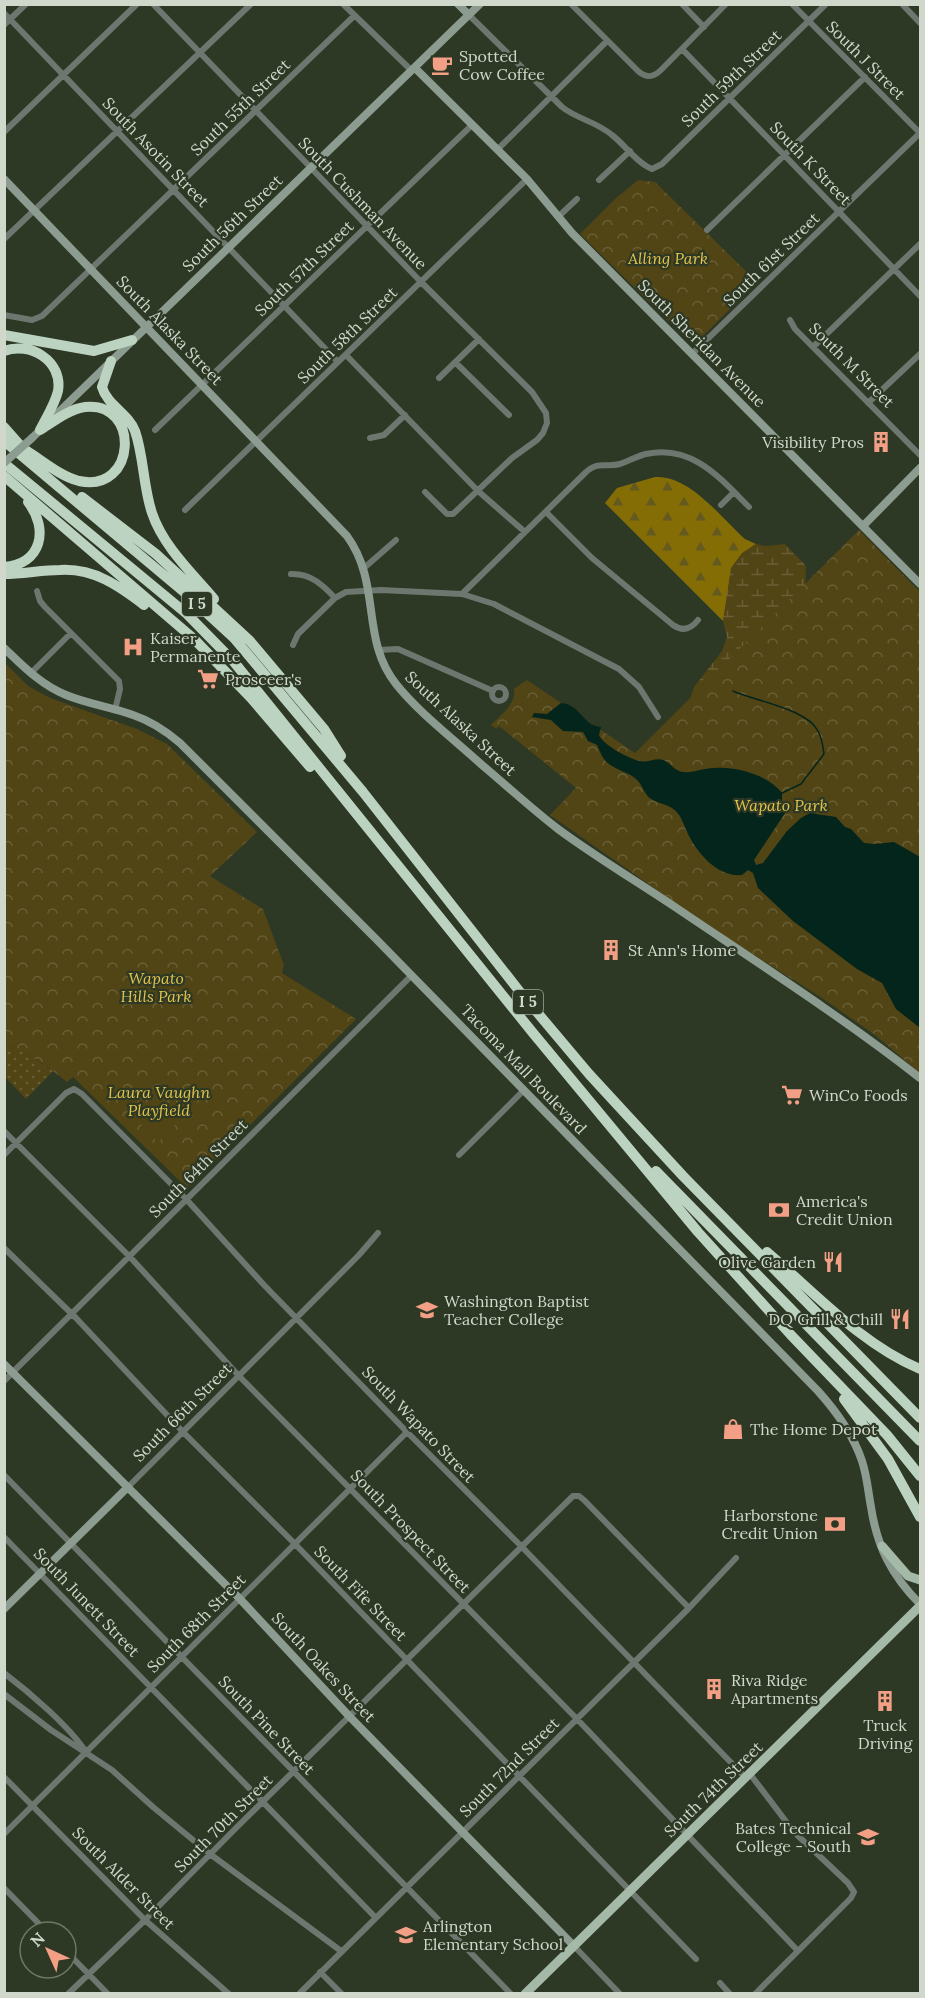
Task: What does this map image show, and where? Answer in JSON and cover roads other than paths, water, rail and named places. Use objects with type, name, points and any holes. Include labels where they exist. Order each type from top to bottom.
[{"type":"highway","points":[[4,335],[94,351],[132,340]]},
{"type":"highway","points":[[4,351],[16,347],[31,349],[48,360],[56,372],[57,392],[36,434]]},
{"type":"highway","points":[[111,361],[102,387],[107,397],[127,417],[135,431],[147,492],[156,523],[171,547],[324,729],[363,792]]},
{"type":"highway","points":[[23,447],[61,473],[86,482],[107,477],[119,466],[124,456],[125,439],[119,424],[112,416],[98,408],[85,407],[72,411],[36,434]]},
{"type":"highway","points":[[4,429],[88,502],[156,554],[241,632]]},
{"type":"highway","name":"I 5","points":[[4,441],[184,592],[234,638],[363,792],[546,1025],[617,1106],[707,1201],[921,1418]]},
{"type":"highway","name":"I 5","points":[[4,463],[186,614],[209,636],[263,697],[577,1084],[667,1183],[921,1441]]},
{"type":"highway","points":[[5,477],[194,639],[243,689],[430,905]]},
{"type":"highway","points":[[4,567],[14,566],[27,559],[36,549],[41,537],[38,519],[33,509],[5,477]]},
{"type":"highway","points":[[4,575],[69,570],[84,571],[106,579],[152,610],[243,689]]},
{"type":"highway","points":[[577,1084],[698,1232],[790,1334],[887,1436],[921,1476]]},
{"type":"highway","points":[[707,1201],[868,1340],[895,1358],[921,1369]]},
{"type":"highway","points":[[790,1334],[872,1435],[921,1517]]},
{"type":"main road","points":[[882,1546],[908,1576],[921,1581]]},
{"type":"main road","name":"South 74th Street","points":[[525,1994],[921,1605]]},
{"type":"street","points":[[4,25],[26,4]]},
{"type":"street","points":[[4,132],[137,4]]},
{"type":"street","name":"South Cushman Avenue","points":[[153,4],[367,227],[535,394],[545,411],[547,423],[544,432],[537,440],[516,454],[478,490]]},
{"type":"street","points":[[4,240],[251,4]]},
{"type":"street","name":"South Sheridan Avenue","points":[[343,4],[527,179],[558,217],[921,584]]},
{"type":"street","points":[[458,4],[551,97],[570,113],[608,131],[630,151],[599,180]]},
{"type":"street","name":"South 56th Street","points":[[4,463],[480,4]]},
{"type":"street","points":[[571,4],[638,71],[646,76],[658,73],[726,4]]},
{"type":"street","points":[[682,4],[704,27]]},
{"type":"street","name":"South J Street","points":[[792,4],[920,133]]},
{"type":"street","name":"South 59th Street","points":[[630,151],[652,169],[662,164],[826,4]]},
{"type":"street","points":[[902,4],[921,23]]},
{"type":"street","name":"South Asotin Street","points":[[4,13],[338,362]]},
{"type":"street","name":"South 55th Street","points":[[4,315],[32,320],[40,317],[354,16]]},
{"type":"street","points":[[497,150],[607,41]]},
{"type":"street","name":"South K Street","points":[[682,49],[921,296]]},
{"type":"street","points":[[706,230],[865,78]]},
{"type":"street","name":"South 57th Street","points":[[155,430],[472,125]]},
{"type":"street","name":"South 61st Street","points":[[692,354],[920,133]]},
{"type":"street","name":"South Alaska Street","points":[[4,179],[341,530],[357,552],[364,568],[378,650],[389,675],[401,690],[458,743],[550,822],[864,1034],[921,1078]]},
{"type":"street","name":"South 58th Street","points":[[185,510],[527,179]]},
{"type":"street","points":[[558,217],[577,199]]},
{"type":"street","points":[[813,347],[921,244]]},
{"type":"street","name":"South M Street","points":[[790,320],[795,330],[921,455]]},
{"type":"street","points":[[439,378],[479,339]]},
{"type":"street","points":[[868,403],[921,354]]},
{"type":"street","points":[[346,355],[478,490],[525,532]]},
{"type":"street","points":[[455,362],[509,415]]},
{"type":"street","points":[[370,438],[384,435],[405,415]]},
{"type":"street","points":[[462,594],[585,473],[599,464],[617,465],[645,454],[672,453],[693,458],[707,466],[749,507]]},
{"type":"street","points":[[863,526],[921,468]]},
{"type":"street","points":[[425,492],[448,514],[452,515],[478,490]]},
{"type":"street","points":[[720,505],[734,492]]},
{"type":"street","points":[[546,512],[592,558],[677,628],[687,629],[698,620]]},
{"type":"street","points":[[364,568],[396,540]]},
{"type":"street","points":[[291,574],[305,575],[322,584],[335,598]]},
{"type":"street","points":[[293,645],[297,636],[335,598],[345,592],[369,590],[462,594],[494,604],[619,669],[639,687],[658,717]]},
{"type":"street","points":[[37,591],[41,602],[120,682],[115,710]]},
{"type":"street","points":[[31,673],[71,633]]},
{"type":"street","name":"Tacoma Mall Boulevard","points":[[4,648],[51,688],[149,722],[180,743],[412,975],[833,1408],[849,1432],[862,1460],[871,1509],[882,1546],[899,1581],[921,1605]]},
{"type":"street","points":[[378,650],[398,649],[493,691]]},
{"type":"street","name":"South 64th Street","points":[[4,1381],[412,975]]},
{"type":"street","name":"South Wapato Street","points":[[16,1143],[66,1093],[74,1089],[85,1097],[186,1199],[221,1239],[407,1432],[633,1663],[748,1776],[794,1832],[854,1890],[853,1896],[798,1951]]},
{"type":"street","points":[[459,1155],[524,1090]]},
{"type":"street","name":"South Prospect Street","points":[[4,1131],[129,1257],[239,1376],[577,1719],[798,1951]]},
{"type":"street","points":[[4,1155],[16,1143]]},
{"type":"street","name":"South 66th Street","points":[[4,1609],[297,1318],[378,1233]]},
{"type":"street","name":"South Fife Street","points":[[4,1248],[295,1544],[696,1959]]},
{"type":"street","name":"South Oakes Street","points":[[4,1364],[240,1599],[349,1716],[620,1994]]},
{"type":"street","name":"South 68th Street","points":[[4,1834],[407,1432]]},
{"type":"street","name":"South Pine Street","points":[[4,1475],[511,1994]]},
{"type":"street","name":"South 70th Street","points":[[68,1994],[570,1498],[576,1495],[584,1500],[689,1608]]},
{"type":"street","name":"South Junett Street","points":[[4,1537],[376,1918]]},
{"type":"street","name":"South 72nd Street","points":[[299,1994],[689,1608],[736,1558]]},
{"type":"street","points":[[4,1672],[36,1699],[86,1752]]},
{"type":"street","points":[[4,1694],[24,1711],[112,1770],[210,1854],[341,1951]]},
{"type":"street","name":"South Alder Street","points":[[4,1777],[145,1920],[229,1994]]},
{"type":"street","points":[[4,1888],[35,1920]]},
{"type":"street","points":[[755,1994],[798,1951]]},
{"type":"street","points":[[78,1964],[108,1994]]},
{"type":"street","points":[[320,1972],[342,1994]]},
{"type":"street","points":[[720,1983],[730,1994]]},
{"type":"water","points":[[561,703],[573,707],[589,723],[601,727],[599,735],[601,739],[617,751],[635,760],[660,759],[683,772],[714,768],[741,770],[769,781],[782,793],[782,802],[787,810],[754,860],[756,865],[763,863],[787,831],[810,813],[836,817],[864,843],[894,842],[920,857],[920,1028],[896,1009],[882,983],[857,969],[793,921],[758,888],[753,873],[748,870],[742,875],[733,875],[717,869],[710,863],[693,843],[675,811],[651,799],[634,777],[607,762],[597,745],[588,741],[583,732],[563,731],[551,720],[532,717],[534,713],[547,714]]},
{"type":"waterway","points":[[733,691],[792,711],[812,723],[819,734],[824,754],[801,784],[782,793]]},
{"type":"place","name":"Spotted Cow Coffee","points":[[442,65]]},
{"type":"place","name":"Visibility Pros","points":[[881,442]]},
{"type":"place","name":"Kaiser Permanente","points":[[133,647]]},
{"type":"place","name":"Prosceer's","points":[[208,679]]},
{"type":"place","name":"St Ann's Home","points":[[611,950]]},
{"type":"place","name":"WinCo Foods","points":[[792,1095]]},
{"type":"place","name":"America's Credit Union","points":[[779,1210]]},
{"type":"place","name":"Olive Garden","points":[[833,1262]]},
{"type":"place","name":"Washington Baptist Teacher College","points":[[427,1310]]},
{"type":"place","name":"DQ Grill & Chill","points":[[900,1319]]},
{"type":"place","name":"The Home Depot","points":[[733,1429]]},
{"type":"place","name":"Harborstone Credit Union","points":[[835,1524]]},
{"type":"place","name":"Riva Ridge Apartments","points":[[714,1689]]},
{"type":"place","name":"Truck Driving","points":[[885,1701]]},
{"type":"place","name":"Bates Technical College - South","points":[[868,1837]]},
{"type":"place","name":"Arlington Elementary School","points":[[406,1935]]},
{"type":"park label","name":"Alling Park","points":[[668,258]]},
{"type":"park label","name":"Wapato Park","points":[[781,805]]},
{"type":"park label","name":"Wapato Hills Park","points":[[156,987]]},
{"type":"park label","name":"Laura Vaughn Playfield","points":[[159,1101]]}]
